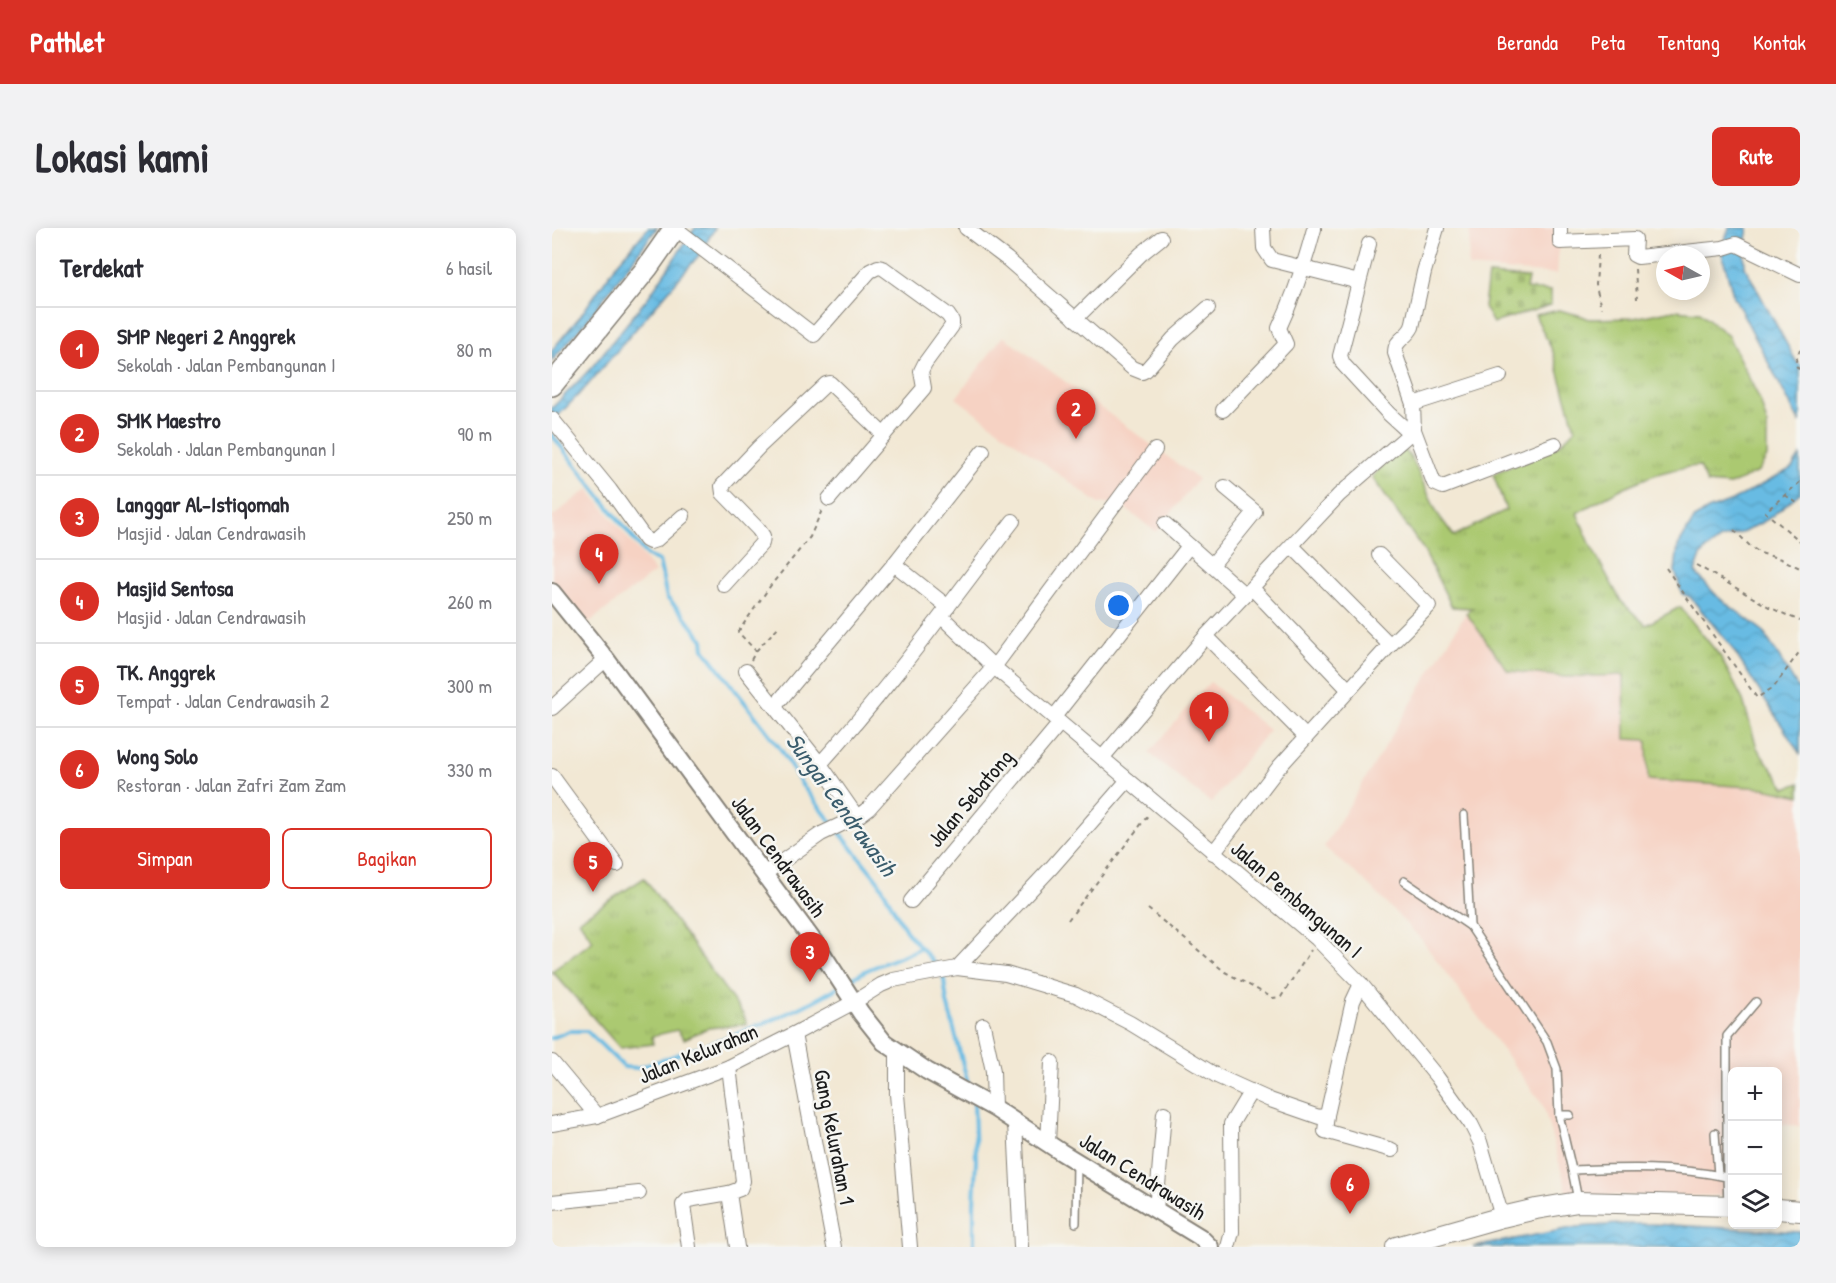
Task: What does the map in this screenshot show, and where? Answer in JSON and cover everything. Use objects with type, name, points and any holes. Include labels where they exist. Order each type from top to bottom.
[{"type":"main road","points":[[552,385],[678,230]]},
{"type":"main road","points":[[1395,1247],[1502,1217],[1578,1202],[1728,1206]]},
{"type":"main road","points":[[1782,1209],[1800,1211]]},
{"type":"street","points":[[966,228],[1007,259],[1132,368],[1142,372],[1173,339],[1208,308]]},
{"type":"street","points":[[1263,228],[1264,248],[1272,260],[1359,282]]},
{"type":"street","points":[[1437,228],[1424,272],[1412,327],[1395,347],[1395,353],[1413,404],[1412,432],[1434,483],[1443,487],[1555,444]]},
{"type":"street","points":[[1560,228],[1560,242],[1635,238],[1634,255],[1638,257],[1729,246],[1800,275]]},
{"type":"street","points":[[1223,410],[1286,344],[1279,327],[1304,268],[1314,229]]},
{"type":"street","points":[[678,230],[810,334],[816,334],[870,271],[878,267],[883,268],[948,315],[952,321],[952,326],[921,371],[924,388],[829,499]]},
{"type":"street","points":[[1075,319],[1141,254],[1161,238]]},
{"type":"street","points":[[1370,244],[1340,356],[1343,364],[1389,414],[1412,432]]},
{"type":"street","points":[[1413,404],[1500,376]]},
{"type":"street","points":[[724,585],[762,543],[763,537],[723,493],[722,486],[767,439],[826,384],[830,383],[884,435]]},
{"type":"street","points":[[554,422],[610,490],[646,540],[650,542],[656,540],[683,516]]},
{"type":"street","points":[[1102,758],[1206,636],[1339,495],[1412,432]]},
{"type":"street","points":[[764,874],[821,834],[869,808],[994,667],[1155,450]]},
{"type":"street","points":[[775,706],[894,564],[983,451]]},
{"type":"street","points":[[1212,565],[1255,512],[1225,487]]},
{"type":"street","points":[[820,764],[862,718],[1013,521]]},
{"type":"street","points":[[1165,524],[1212,565],[1248,591],[1349,690]]},
{"type":"street","name":"Jalan Sebatong","points":[[911,901],[1057,720],[1190,546]]},
{"type":"street","points":[[1292,546],[1390,645]]},
{"type":"street","points":[[1213,852],[1279,767],[1390,645],[1429,606],[1379,555]]},
{"type":"street","name":"Jalan Pembangunan I","points":[[894,564],[945,612],[994,667],[1317,939],[1361,984],[1437,1077],[1471,1124],[1480,1142],[1502,1217]]},
{"type":"street","name":"Jalan Cendrawasih","points":[[552,592],[606,659],[884,1042],[927,1071],[994,1108],[1200,1237],[1210,1247]]},
{"type":"street","points":[[1206,636],[1306,737]]},
{"type":"street","points":[[552,708],[606,659]]},
{"type":"street","points":[[746,671],[820,764],[854,818]]},
{"type":"street","points":[[552,776],[617,865]]},
{"type":"street","points":[[954,968],[1052,867],[1128,780]]},
{"type":"street","name":"Jalan Kelurahan","points":[[552,1124],[597,1116],[729,1066],[794,1034],[852,999],[887,982],[954,968],[1006,974],[1076,995],[1130,1023],[1217,1076],[1319,1117],[1326,1115]]},
{"type":"street","points":[[1361,984],[1353,1001],[1324,1131],[1392,1150]]},
{"type":"street","points":[[983,1025],[993,1071],[994,1108]]},
{"type":"street","name":"Gang Kelurahan 1","points":[[794,1034],[834,1247]]},
{"type":"street","points":[[897,1051],[897,1094],[910,1247]]},
{"type":"street","points":[[552,1062],[597,1116]]},
{"type":"street","points":[[1048,1143],[1052,1062]]},
{"type":"street","points":[[689,1247],[683,1205],[688,1200],[740,1189],[743,1180],[729,1066]]},
{"type":"street","points":[[1228,1247],[1232,1232],[1231,1124],[1251,1091]]},
{"type":"street","points":[[1156,1210],[1164,1113]]},
{"type":"street","points":[[1015,1122],[1021,1247]]},
{"type":"street","points":[[552,1202],[639,1192]]},
{"type":"street","points":[[729,1193],[737,1247]]},
{"type":"lane","points":[[1464,815],[1470,926]]},
{"type":"lane","points":[[1404,881],[1470,926],[1551,1051],[1557,1069],[1559,1115],[1578,1202]]},
{"type":"lane","points":[[1728,1187],[1727,1035],[1756,1002]]},
{"type":"lane","points":[[1559,1115],[1570,1115]]},
{"type":"lane","points":[[1715,1133],[1718,1175]]},
{"type":"lane","points":[[1076,1223],[1077,1161]]},
{"type":"lane","points":[[1572,1170],[1646,1167],[1689,1170],[1727,1177]]},
{"type":"path","points":[[1599,239],[1596,285],[1601,309]]},
{"type":"path","points":[[1634,255],[1636,299]]},
{"type":"path","points":[[1800,349],[1795,364],[1800,371]]},
{"type":"path","points":[[1800,482],[1765,510],[1765,513],[1800,541]]},
{"type":"path","points":[[1785,495],[1800,504]]},
{"type":"path","points":[[756,651],[738,632],[771,585],[810,537],[829,499]]},
{"type":"path","points":[[1734,530],[1751,548],[1800,568]]},
{"type":"path","points":[[1696,565],[1772,608],[1800,621]]},
{"type":"path","points":[[1666,568],[1756,698],[1774,687],[1800,651]]},
{"type":"path","points":[[746,671],[756,651],[779,626]]},
{"type":"path","points":[[1068,920],[1157,805]]},
{"type":"path","points":[[1148,909],[1225,972],[1273,998],[1281,997],[1317,939]]},
{"type":"shaded area","points":[[1470,228],[1560,228],[1557,274],[1468,267]]},
{"type":"shaded area","points":[[1003,336],[1198,479],[1156,532],[1117,502],[1099,504],[956,398]]},
{"type":"shaded area","points":[[588,489],[655,572],[587,624],[552,583],[552,517]]},
{"type":"shaded area","points":[[1466,613],[1508,671],[1566,677],[1624,675],[1625,739],[1647,740],[1764,788],[1800,796],[1800,1126],[1782,1124],[1782,1067],[1728,1067],[1728,1196],[1568,1195],[1543,1105],[1421,939],[1365,881],[1324,847]]},
{"type":"shaded area","points":[[1210,682],[1269,730],[1211,803],[1149,753]]},
{"type":"green space","points":[[1488,275],[1528,278],[1526,289],[1551,291],[1551,305],[1493,323],[1484,307]]},
{"type":"green space","points":[[1559,310],[1589,319],[1634,318],[1674,310],[1700,312],[1728,336],[1760,400],[1767,424],[1767,457],[1758,472],[1730,485],[1707,483],[1700,466],[1668,471],[1636,482],[1577,513],[1592,548],[1621,601],[1646,625],[1680,607],[1720,656],[1743,700],[1757,748],[1786,788],[1800,783],[1800,796],[1764,788],[1648,780],[1647,740],[1625,739],[1624,675],[1566,677],[1508,671],[1466,613],[1473,608],[1452,607],[1423,549],[1372,477],[1386,461],[1405,450],[1413,461],[1437,513],[1454,536],[1506,510],[1493,474],[1559,445],[1575,429],[1553,352],[1535,315]]},
{"type":"green space","points":[[644,878],[743,1014],[747,1024],[708,1028],[684,1039],[677,1030],[652,1036],[653,1044],[620,1048],[552,971],[593,941],[579,920]]},
{"type":"water","points":[[648,228],[657,228],[585,323],[552,361],[552,350],[581,315],[616,265]]},
{"type":"water","points":[[695,228],[715,228],[699,255],[587,386],[552,422],[552,408],[592,367],[649,296]]},
{"type":"water","points":[[1729,228],[1748,228],[1744,250],[1745,267],[1800,365],[1800,423],[1733,295],[1721,250]]},
{"type":"water","points":[[1800,456],[1800,493],[1768,519],[1744,532],[1721,539],[1707,549],[1701,556],[1695,572],[1718,597],[1763,631],[1800,691],[1800,754],[1730,645],[1690,597],[1682,594],[1675,571],[1678,546],[1694,519],[1792,468]]},
{"type":"water","points":[[1653,1224],[1800,1232],[1800,1247],[1473,1247],[1577,1227]]},
{"type":"waterway","name":"Sungai Cendrawasih","points":[[552,435],[647,556],[659,561],[667,598],[703,640],[704,649],[782,751],[802,785],[879,882],[906,931],[938,967]]},
{"type":"waterway","points":[[846,982],[867,970],[921,948]]},
{"type":"waterway","name":"Sungai Cendrawasih","points":[[943,973],[947,1002],[969,1088]]},
{"type":"waterway","points":[[552,1038],[569,1031],[587,1031],[624,1067],[638,1068],[767,1022],[840,986]]},
{"type":"waterway","name":"Sungai Cendrawasih","points":[[974,1104],[976,1160],[974,1247]]},
{"type":"place","name":"SMK Maestro","points":[[1076,439]]},
{"type":"place","name":"Masjid Sentosa","points":[[599,584]]},
{"type":"place","name":"SMP Negeri 2 Anggrek","points":[[1209,742]]},
{"type":"place","name":"TK. Anggrek","points":[[593,892]]},
{"type":"place","name":"Langgar Al-Istiqomah","points":[[810,982]]},
{"type":"place","name":"Wong Solo","points":[[1350,1214]]}]
